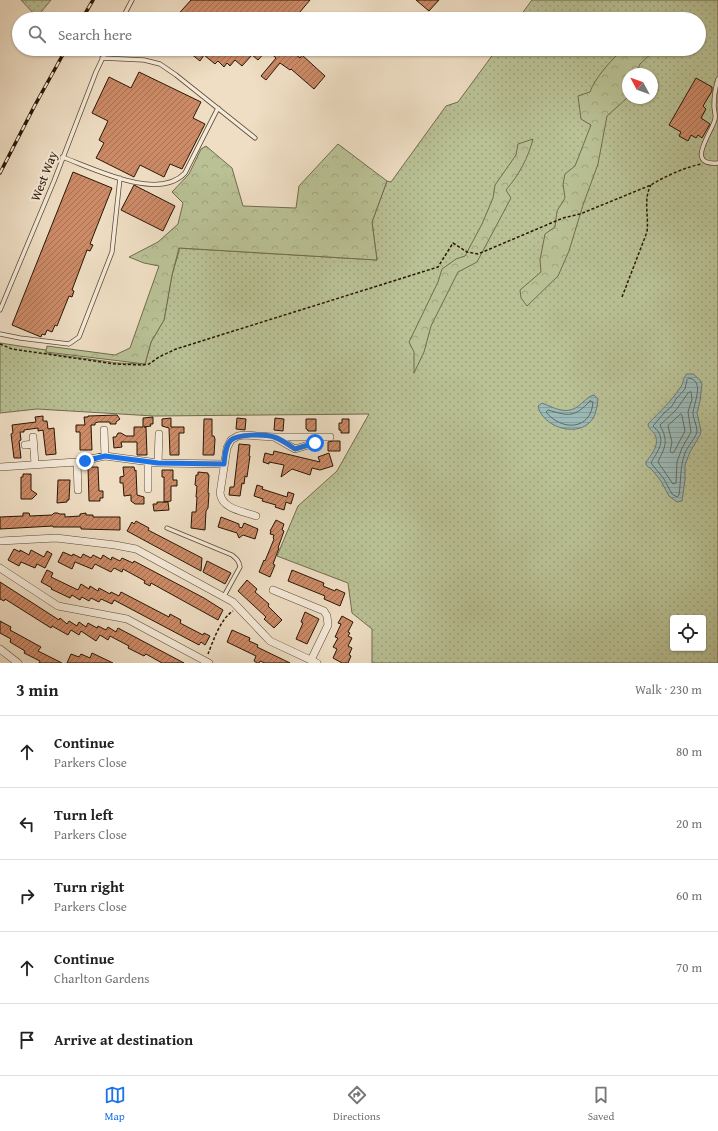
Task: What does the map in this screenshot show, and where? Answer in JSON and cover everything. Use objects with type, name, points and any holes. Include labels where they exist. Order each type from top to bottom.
[{"type":"street","points":[[105,456],[106,434]]},
{"type":"street","points":[[158,463],[159,434]]},
{"type":"street","points":[[256,516],[230,507],[221,498],[220,493],[224,464],[227,448],[231,440],[238,436],[244,435],[274,437],[330,437]]},
{"type":"street","points":[[274,437],[295,449],[315,443]]},
{"type":"street","points":[[25,445],[33,440],[35,464]]},
{"type":"street","points":[[0,466],[77,462],[105,456],[148,463],[224,464]]},
{"type":"street","points":[[77,462],[78,486],[86,482]]},
{"type":"street","points":[[148,463],[148,489]]},
{"type":"street","points":[[0,541],[56,538],[116,545],[136,549],[224,596],[240,608],[270,641],[314,662],[328,625],[327,616],[324,611],[273,590]]},
{"type":"street","points":[[0,568],[58,606],[127,619],[207,662]]},
{"type":"street","points":[[0,649],[18,663]]},
{"type":"lane","points":[[126,12],[132,0]]},
{"type":"lane","points":[[102,58],[144,60],[160,64],[255,138]]},
{"type":"lane","name":"West Way","points":[[0,310],[54,181],[62,157],[102,58]]},
{"type":"lane","points":[[718,78],[714,97],[715,119],[702,148],[701,155],[705,161],[710,164],[718,163]]},
{"type":"lane","points":[[62,157],[120,178],[144,184],[172,182],[180,178],[185,173],[218,108]]},
{"type":"lane","points":[[0,334],[69,344],[79,337],[112,252],[120,178]]},
{"type":"lane","points":[[167,528],[236,558],[240,567],[224,596]]},
{"type":"path","points":[[0,344],[12,349],[115,364],[148,364],[159,356],[176,349],[438,267],[453,244],[467,252],[478,254],[563,218],[580,214],[697,165],[710,164]]},
{"type":"path","points":[[622,297],[646,232],[648,222],[647,192],[651,185]]},
{"type":"path","points":[[207,662],[215,635],[228,614],[240,608]]},
{"type":"green space","points":[[21,0],[51,0],[41,12],[32,12]]},
{"type":"green space","points":[[532,0],[718,0],[718,663],[372,663],[372,629],[352,613],[348,583],[277,556],[298,506],[337,471],[369,414],[154,416],[37,409],[0,413],[0,343],[46,350],[46,353],[118,363],[145,364],[151,342],[164,320],[172,275],[179,248],[377,260],[372,222],[387,181],[391,182],[446,106],[458,102],[492,56],[706,56],[706,12],[523,12]]},
{"type":"green space","points":[[616,56],[649,56],[640,64],[638,68],[622,68],[622,102],[607,116],[598,164],[583,205],[569,251],[558,276],[527,306],[521,298],[520,290],[541,272],[540,260],[545,234],[555,227],[557,211],[565,198],[563,184],[565,174],[575,166],[591,125],[581,119],[578,96],[590,92],[600,75]]},
{"type":"green space","points":[[533,139],[522,166],[506,190],[511,198],[477,262],[458,272],[431,326],[424,352],[414,373],[414,352],[409,342],[438,282],[442,269],[456,259],[465,256],[482,224],[493,198],[495,185],[516,155],[518,144]]},
{"type":"green space","points":[[338,144],[387,181],[372,222],[377,260],[179,248],[172,275],[164,320],[151,342],[145,364],[46,352],[47,346],[115,355],[130,348],[159,266],[144,263],[129,257],[158,242],[178,224],[183,203],[172,192],[189,174],[201,149],[206,146],[232,168],[243,206],[296,208],[299,186]]},
{"type":"water","points":[[687,374],[693,374],[702,384],[697,413],[701,431],[685,465],[685,480],[682,501],[677,502],[669,496],[661,481],[646,465],[646,462],[656,446],[655,435],[649,428],[648,424],[669,402],[681,386]]},
{"type":"water","points":[[594,395],[598,399],[596,412],[593,418],[583,427],[575,429],[567,429],[552,424],[541,413],[538,406],[542,403],[559,409],[568,410],[573,409]]},
{"type":"building","points":[[191,0],[310,0],[300,12],[180,12]]},
{"type":"building","points":[[416,0],[439,0],[429,11]]},
{"type":"building","points":[[194,56],[203,56],[200,61]]},
{"type":"building","points":[[205,56],[251,56],[242,66],[235,60],[230,66],[227,63],[224,67],[218,61],[215,64]]},
{"type":"building","points":[[253,56],[262,56],[258,60]]},
{"type":"building","points":[[274,56],[298,56],[300,58],[303,56],[325,76],[314,89],[291,69],[290,70],[280,63],[266,80],[261,76],[276,58]]},
{"type":"building","points":[[139,72],[201,102],[193,118],[205,124],[182,169],[170,164],[164,177],[140,165],[134,177],[96,158],[104,143],[99,140],[108,121],[92,113],[109,77],[131,88]]},
{"type":"building","points":[[696,78],[712,87],[712,91],[703,106],[706,109],[701,118],[710,124],[702,138],[698,135],[696,138],[691,135],[688,141],[679,136],[681,132],[669,125]]},
{"type":"building","points":[[73,172],[112,188],[90,244],[93,245],[90,251],[87,250],[72,290],[74,291],[72,297],[69,296],[57,326],[55,325],[52,332],[47,330],[45,335],[42,334],[41,337],[12,325]]},
{"type":"building","points":[[134,185],[175,206],[163,231],[121,210]]},
{"type":"building","points":[[117,415],[120,419],[116,422],[116,424],[110,424],[110,422],[98,422],[95,423],[95,425],[91,425],[92,450],[80,450],[80,432],[76,432],[76,425],[85,425],[84,417]]},
{"type":"building","points":[[43,416],[43,421],[47,421],[48,429],[54,428],[56,454],[46,455],[43,430],[38,431],[38,428],[20,432],[21,440],[19,441],[21,458],[14,458],[11,434],[13,433],[12,425],[36,422],[35,417]]},
{"type":"building","points":[[153,417],[153,424],[150,424],[151,426],[144,427],[146,427],[147,455],[137,455],[137,442],[121,442],[122,447],[114,448],[113,437],[116,437],[118,433],[126,436],[134,436],[134,427],[143,427],[143,418]]},
{"type":"building","points":[[171,418],[171,427],[184,427],[184,433],[179,433],[179,455],[170,455],[169,428],[162,426],[162,419]]},
{"type":"building","points":[[237,418],[246,419],[245,430],[236,429]]},
{"type":"building","points":[[275,418],[284,419],[283,431],[274,430]]},
{"type":"building","points":[[204,419],[212,419],[212,436],[214,436],[215,439],[214,455],[203,455]]},
{"type":"building","points":[[306,419],[316,419],[316,431],[308,431],[306,429]]},
{"type":"building","points":[[342,419],[349,419],[349,433],[341,433],[341,430],[339,430],[339,423],[342,423]]},
{"type":"building","points":[[340,441],[340,451],[328,451],[328,442]]},
{"type":"building","points":[[239,444],[250,445],[247,477],[245,476],[244,484],[242,483],[240,496],[229,495],[230,487],[234,487]]},
{"type":"building","points":[[274,451],[320,462],[318,457],[329,453],[333,466],[320,470],[312,468],[310,475],[292,469],[281,477],[284,465],[263,462],[265,453],[273,455]]},
{"type":"building","points":[[88,467],[98,467],[99,491],[103,491],[103,498],[100,498],[100,501],[89,501]]},
{"type":"building","points":[[123,467],[134,467],[135,471],[136,470],[137,495],[144,497],[144,504],[135,504],[131,501],[131,495],[124,496],[123,483],[120,483],[120,477],[124,476]]},
{"type":"building","points":[[162,470],[173,470],[173,480],[177,480],[177,486],[171,486],[171,501],[164,502],[164,477],[162,477]]},
{"type":"building","points":[[198,472],[208,473],[209,475],[208,508],[206,511],[205,530],[191,528],[192,512],[196,512],[197,486],[195,485],[196,475],[198,475]]},
{"type":"building","points":[[23,474],[31,474],[31,490],[37,494],[32,499],[21,499],[21,477],[23,477]]},
{"type":"building","points":[[58,480],[70,480],[69,500],[67,500],[67,502],[57,503]]},
{"type":"building","points":[[257,485],[263,487],[262,489],[287,497],[288,492],[294,494],[291,504],[286,502],[284,510],[275,507],[276,505],[262,501],[263,499],[254,496]]},
{"type":"building","points":[[157,502],[168,502],[169,510],[154,511],[153,504],[157,504]]},
{"type":"building","points":[[23,513],[29,513],[30,516],[52,515],[54,513],[58,513],[65,514],[65,517],[80,516],[80,514],[86,513],[86,515],[93,515],[93,517],[120,517],[120,530],[81,529],[81,527],[53,526],[0,529],[0,517],[23,516]]},
{"type":"building","points":[[221,517],[239,524],[239,527],[242,528],[244,523],[258,529],[255,539],[243,535],[239,538],[237,533],[218,527]]},
{"type":"building","points":[[276,520],[284,524],[282,530],[284,531],[273,564],[275,565],[270,577],[259,572],[274,539],[274,535],[270,534],[270,531]]},
{"type":"building","points":[[136,521],[149,528],[148,530],[202,558],[201,571],[127,531],[132,522],[134,524]]},
{"type":"building","points":[[14,549],[20,552],[20,550],[29,555],[31,550],[44,557],[47,551],[52,554],[45,568],[37,564],[35,568],[21,562],[19,566],[8,560]]},
{"type":"building","points":[[63,552],[72,556],[73,554],[81,558],[83,554],[91,558],[93,555],[101,559],[103,555],[111,560],[112,557],[120,561],[122,558],[133,563],[134,561],[204,598],[223,610],[218,620],[151,583],[150,586],[144,583],[145,581],[123,569],[122,572],[114,568],[111,572],[95,564],[92,569],[75,562],[72,569],[58,562]]},
{"type":"building","points":[[207,561],[231,573],[225,584],[203,572]]},
{"type":"building","points":[[47,570],[53,573],[51,577],[78,590],[81,584],[89,589],[90,586],[98,591],[99,588],[110,594],[111,592],[119,596],[121,592],[169,617],[170,614],[181,620],[180,623],[203,635],[204,633],[210,636],[205,645],[201,642],[199,645],[114,600],[112,604],[101,599],[99,602],[91,598],[89,601],[82,597],[80,600],[72,595],[70,598],[51,589],[52,588],[41,582]]},
{"type":"building","points":[[292,570],[324,583],[323,586],[345,593],[340,606],[324,599],[325,596],[288,581]]},
{"type":"building","points":[[247,580],[257,589],[255,592],[269,604],[268,606],[282,620],[274,628],[264,619],[266,617],[238,591]]},
{"type":"building","points":[[0,582],[59,620],[60,618],[67,624],[69,621],[77,626],[79,622],[86,627],[88,623],[97,628],[98,626],[106,630],[108,627],[116,632],[118,628],[184,663],[162,663],[146,654],[144,656],[128,648],[129,646],[110,636],[108,640],[100,635],[96,641],[81,631],[79,635],[71,630],[68,635],[52,626],[51,628],[5,599],[4,601],[0,599]]},
{"type":"building","points":[[305,612],[319,619],[307,644],[296,639],[303,623],[301,622]]},
{"type":"building","points":[[342,616],[353,622],[348,632],[350,633],[348,636],[352,638],[348,646],[352,648],[348,663],[342,663],[333,658],[337,649],[333,647],[338,638],[335,637],[341,624],[338,623]]},
{"type":"building","points":[[0,621],[11,627],[10,630],[41,647],[38,651],[62,663],[39,663],[40,661],[24,653],[25,651],[10,642],[11,639],[0,633]]},
{"type":"building","points":[[232,630],[250,638],[249,641],[258,645],[257,647],[290,663],[265,663],[260,661],[257,663],[254,661],[256,656],[227,642]]},
{"type":"building","points":[[92,653],[113,663],[67,663],[71,654],[79,657],[81,654],[90,658]]},
{"type":"railway","points":[[86,12],[93,0]]},
{"type":"railway","points":[[0,173],[62,56]]},
{"type":"route","points":[[85,461],[109,456],[148,463],[224,464],[227,448],[231,440],[238,436],[274,437],[295,449],[315,443]]}]
